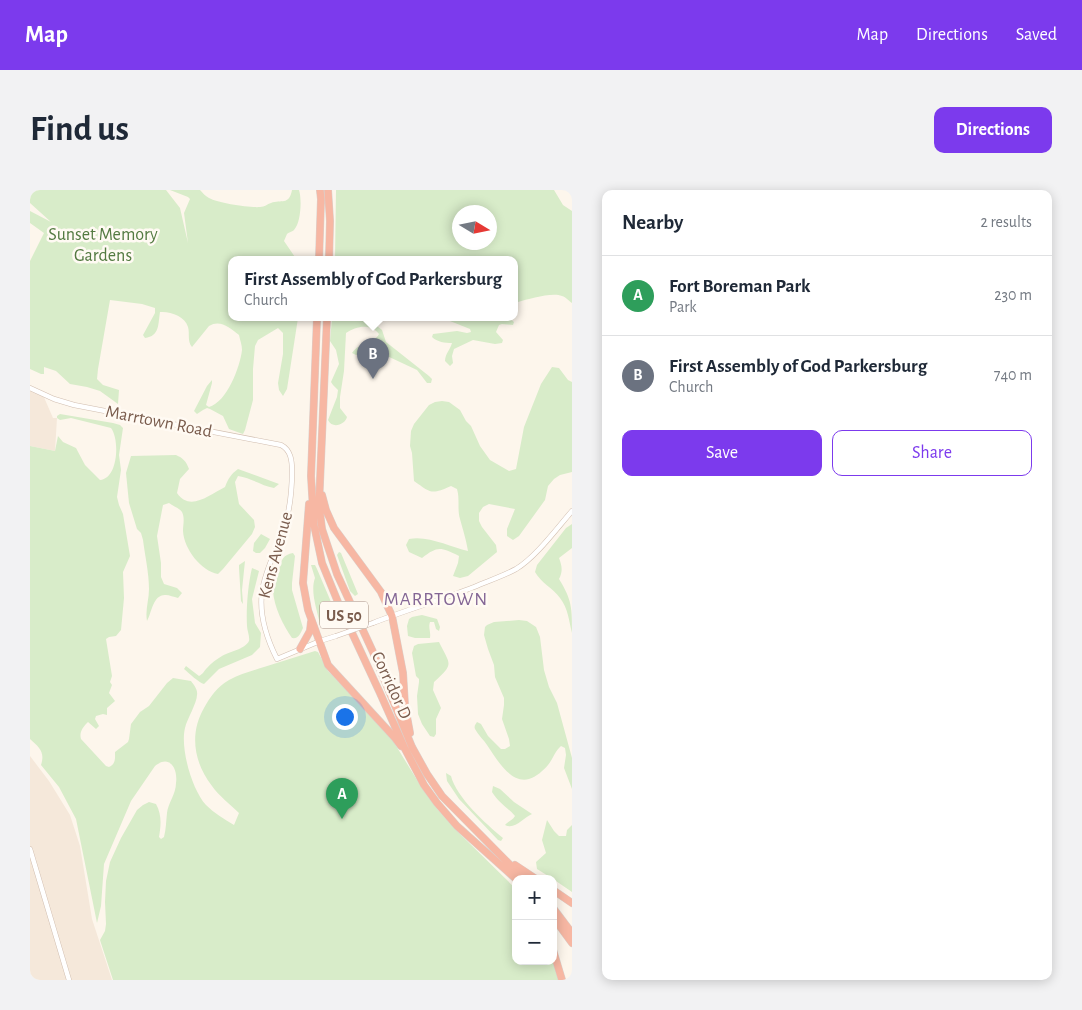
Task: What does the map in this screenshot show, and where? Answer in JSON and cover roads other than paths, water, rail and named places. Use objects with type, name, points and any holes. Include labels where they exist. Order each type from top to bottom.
[{"type":"highway","points":[[319,256],[320,190]]},
{"type":"highway","points":[[328,190],[329,256]]},
{"type":"highway","name":"Corridor D","points":[[316,321],[311,476],[314,525],[322,563],[340,607],[424,785],[457,826],[512,876]]},
{"type":"highway","name":"Corridor D","points":[[326,321],[319,505],[322,529],[337,574],[373,652],[412,747],[427,774],[442,796],[520,875]]},
{"type":"highway","points":[[311,476],[303,583],[310,617],[328,665],[395,738],[413,763]]},
{"type":"highway","points":[[319,485],[326,510],[334,528],[381,592],[392,616],[403,673],[405,706],[412,747]]},
{"type":"highway","points":[[300,649],[310,631],[310,617]]},
{"type":"highway","points":[[503,856],[530,875]]},
{"type":"highway","points":[[503,868],[512,880]]},
{"type":"highway","points":[[557,893],[572,903]]},
{"type":"highway","points":[[557,913],[572,933]]},
{"type":"highway","points":[[555,920],[572,943]]},
{"type":"highway","points":[[557,963],[562,980]]},
{"type":"street","name":"Marrtown Road","points":[[30,388],[48,397],[74,405],[281,445],[288,450]]},
{"type":"street","name":"Kens Avenue","points":[[288,450],[292,462],[289,506],[284,528],[264,582],[262,618],[277,658],[300,649]]},
{"type":"street","points":[[300,649],[412,608],[446,598],[517,568],[548,540],[572,511]]},
{"type":"street","points":[[30,849],[69,980]]},
{"type":"place","name":"First Assembly of God Parkersburg","points":[[373,379]]},
{"type":"place","name":"Fort Boreman Park","points":[[342,819]]},
{"type":"district","name":"MARRTOWN","points":[[436,598]]},
{"type":"park label","name":"Sunset Memory Gardens","points":[[103,244]]}]
